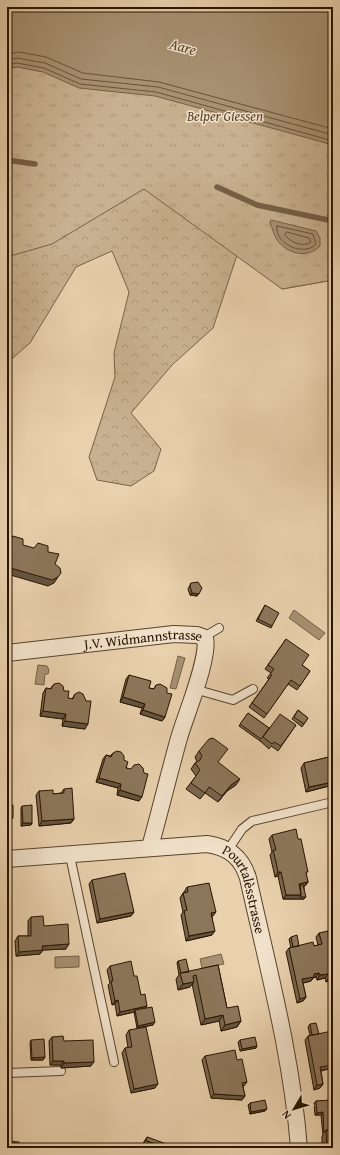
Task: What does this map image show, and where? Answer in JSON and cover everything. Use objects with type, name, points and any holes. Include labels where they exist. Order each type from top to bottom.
[{"type":"street","name":"J.V. Widmannstrasse","points":[[7,653],[174,634],[197,635],[204,637],[206,643],[204,659],[194,689],[150,848]]},
{"type":"street","name":"Pourtalèsstrasse","points":[[7,859],[70,856],[207,844],[215,845],[228,850],[241,861],[248,878],[292,1078],[299,1148]]},
{"type":"lane","points":[[204,637],[219,628]]},
{"type":"lane","points":[[194,689],[233,700],[253,689]]},
{"type":"lane","points":[[228,850],[242,829],[252,821],[333,802]]},
{"type":"lane","points":[[70,856],[114,1062]]},
{"type":"lane","points":[[7,1073],[61,1072]]},
{"type":"green space","name":"Belper Giessen","points":[[7,7],[333,7],[333,280],[282,289],[144,189],[52,244],[7,257]]},
{"type":"green space","points":[[7,86],[333,280],[282,289],[242,240],[213,328],[172,365],[131,413],[161,449],[154,471],[131,486],[97,480],[89,457],[115,377],[114,353],[129,292],[112,251],[76,267],[30,343],[7,363]]},
{"type":"water","name":"Aare","points":[[7,7],[333,7],[333,145],[155,96],[79,88],[43,72],[17,67],[7,69]]},
{"type":"water","points":[[271,220],[316,231],[320,238],[320,246],[310,253],[304,254],[286,249],[277,240],[270,222]]},
{"type":"water","points":[[294,610],[325,633],[319,640],[289,618]]},
{"type":"water","points":[[178,656],[185,658],[176,689],[170,688]]},
{"type":"water","points":[[38,665],[47,666],[49,670],[48,674],[45,674],[44,685],[35,684]]},
{"type":"water","points":[[221,954],[224,964],[202,968],[200,959]]},
{"type":"water","points":[[79,956],[79,967],[55,968],[55,957]]},
{"type":"building","points":[[13,536],[23,539],[23,545],[34,548],[38,543],[48,546],[48,552],[59,554],[55,564],[60,568],[61,573],[58,577],[52,580],[7,567],[7,541],[10,542]]},
{"type":"building","points":[[198,582],[202,588],[199,594],[192,593],[190,586],[191,583]]},
{"type":"building","points":[[265,605],[279,613],[272,626],[258,619]]},
{"type":"building","points":[[286,639],[309,655],[302,665],[310,671],[300,686],[291,680],[267,714],[252,703],[272,675],[270,674],[274,669],[268,665]]},
{"type":"building","points":[[129,675],[151,681],[149,688],[154,689],[156,685],[160,684],[167,688],[167,693],[172,694],[165,717],[143,710],[145,704],[123,697]]},
{"type":"building","points":[[59,683],[63,686],[64,691],[69,691],[68,698],[73,699],[75,694],[79,692],[83,694],[86,701],[91,701],[88,724],[65,721],[66,714],[43,711],[46,688],[51,689],[54,684]]},
{"type":"building","points":[[298,710],[308,718],[304,724],[294,717]]},
{"type":"building","points":[[248,713],[269,728],[261,739],[240,724]]},
{"type":"building","points":[[280,714],[296,725],[281,746],[274,742],[272,744],[263,737]]},
{"type":"building","points":[[213,738],[228,749],[218,762],[240,779],[231,785],[222,796],[209,787],[205,793],[191,783],[200,770],[195,763],[200,760],[202,756],[199,751],[209,739]]},
{"type":"building","points":[[117,751],[121,752],[124,756],[124,760],[128,762],[126,768],[131,769],[134,765],[139,764],[143,768],[144,773],[148,774],[142,797],[120,790],[121,784],[99,778],[106,755],[111,757],[113,753]]},
{"type":"building","points":[[333,756],[333,782],[309,787],[304,763]]},
{"type":"building","points":[[72,788],[74,819],[42,821],[39,791],[53,790],[53,794],[64,793],[64,789]]},
{"type":"building","points":[[13,805],[13,818],[7,818],[7,806]]},
{"type":"building","points":[[32,805],[32,823],[23,823],[22,806]]},
{"type":"building","points":[[296,829],[298,839],[301,839],[308,872],[306,872],[308,882],[299,884],[301,895],[286,895],[281,872],[278,872],[273,850],[276,850],[272,835]]},
{"type":"building","points":[[125,873],[134,912],[100,919],[92,880]]},
{"type":"building","points":[[209,883],[216,912],[211,913],[215,931],[189,936],[184,911],[187,910],[183,893],[188,892],[187,887]]},
{"type":"building","points":[[300,885],[303,885],[306,897],[300,897]]},
{"type":"building","points":[[43,916],[44,926],[68,924],[69,944],[42,946],[43,950],[19,952],[18,936],[31,936],[31,917]]},
{"type":"building","points":[[328,931],[330,943],[333,942],[333,975],[329,977],[328,974],[320,975],[319,973],[314,974],[314,977],[302,979],[306,997],[300,999],[289,948],[313,942],[314,946],[322,944],[319,933]]},
{"type":"building","points":[[297,935],[299,946],[293,947],[291,937]]},
{"type":"building","points":[[186,959],[189,972],[181,973],[178,961]]},
{"type":"building","points":[[131,961],[134,976],[137,976],[141,995],[145,994],[147,1006],[120,1012],[118,1000],[115,1001],[110,966]]},
{"type":"building","points":[[218,965],[227,1008],[238,1006],[241,1021],[225,1025],[223,1015],[205,1019],[196,975],[193,976],[194,982],[183,984],[180,973]]},
{"type":"building","points":[[152,1007],[155,1022],[138,1026],[135,1010]]},
{"type":"building","points":[[316,1023],[319,1034],[312,1035],[310,1024]]},
{"type":"building","points":[[146,1027],[158,1084],[134,1089],[125,1048],[132,1047],[129,1030]]},
{"type":"building","points":[[332,1031],[333,1062],[332,1065],[320,1067],[323,1084],[317,1085],[308,1036]]},
{"type":"building","points":[[63,1036],[64,1041],[93,1040],[94,1062],[64,1063],[64,1061],[53,1061],[52,1037]]},
{"type":"building","points":[[255,1037],[257,1046],[242,1049],[240,1040]]},
{"type":"building","points":[[44,1039],[45,1057],[32,1058],[31,1040]]},
{"type":"building","points":[[235,1050],[237,1060],[242,1059],[247,1082],[242,1083],[245,1096],[214,1094],[205,1056]]},
{"type":"building","points":[[265,1100],[267,1109],[251,1112],[250,1103]]},
{"type":"building","points":[[333,1100],[333,1130],[326,1130],[324,1133],[323,1112],[317,1113],[316,1101]]},
{"type":"building","points":[[326,1130],[333,1130],[333,1148],[327,1148]]},
{"type":"building","points":[[147,1137],[175,1148],[165,1148],[146,1141]]},
{"type":"building","points":[[145,1140],[165,1148],[142,1148]]},
{"type":"building","points":[[7,1141],[19,1142],[18,1148],[7,1148]]},
{"type":"waterway","points":[[7,160],[35,164]]},
{"type":"waterway","points":[[217,187],[257,205],[333,221]]}]
